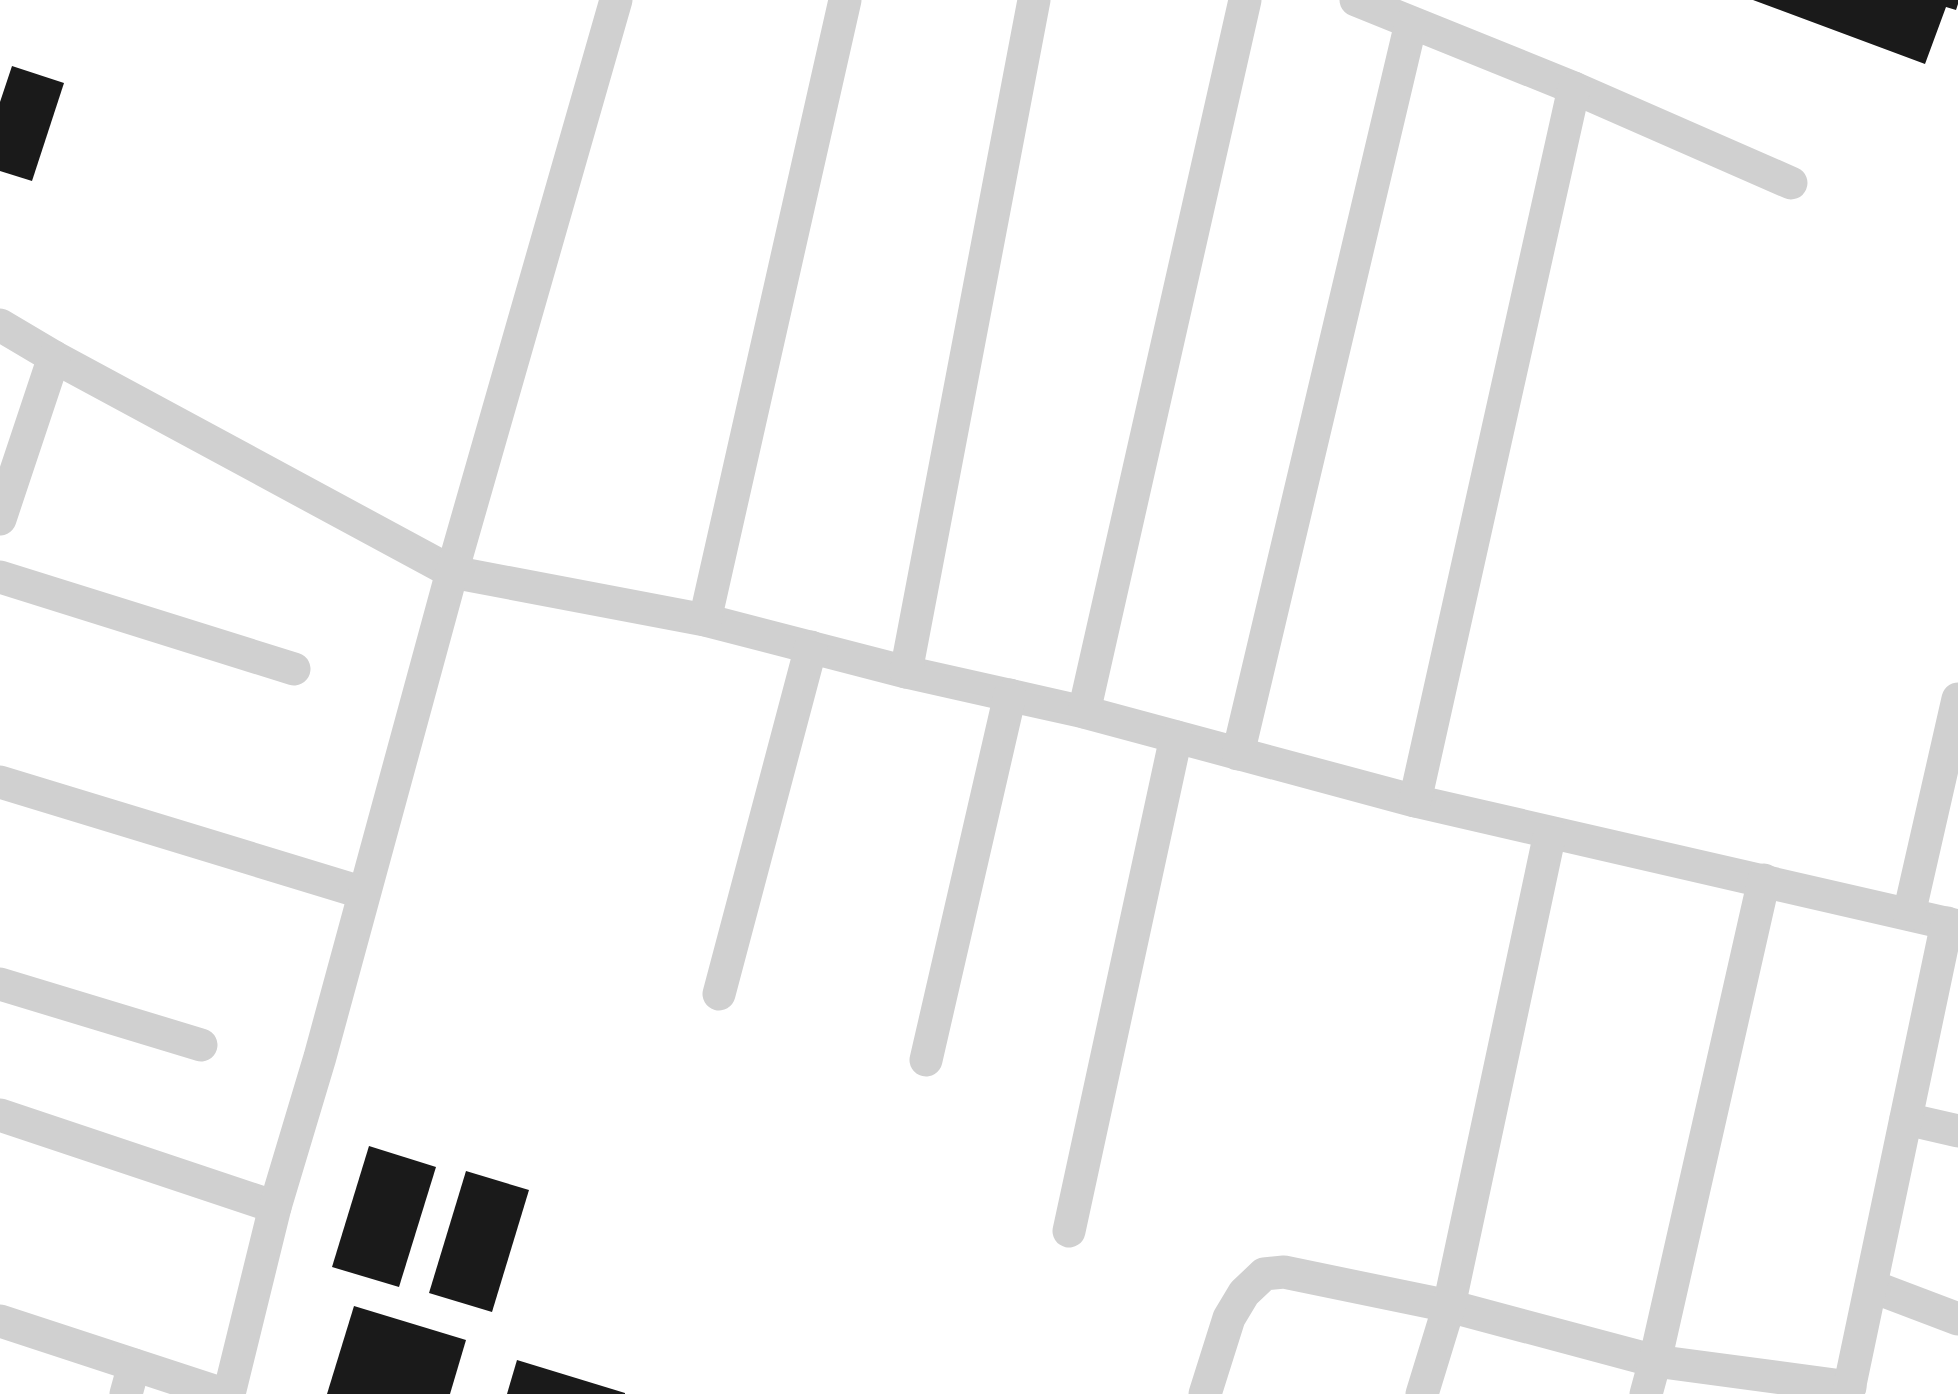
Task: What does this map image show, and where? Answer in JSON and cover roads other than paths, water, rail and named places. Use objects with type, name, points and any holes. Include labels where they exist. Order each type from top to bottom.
[{"type":"street","points":[[229,1394],[275,1207],[320,1057],[452,572],[616,0]]},
{"type":"street","points":[[705,620],[845,0]]},
{"type":"street","points":[[906,672],[1034,0]]},
{"type":"street","points":[[1084,712],[1245,0]]},
{"type":"street","points":[[1356,0],[1574,88],[1791,183]]},
{"type":"street","points":[[1238,754],[1411,23]]},
{"type":"street","points":[[1415,801],[1574,88]]},
{"type":"street","points":[[0,325],[54,357],[452,572],[705,620],[906,672],[1084,712],[1415,801],[1953,925],[1906,1119],[1849,1391],[1655,1361],[1449,1306],[1284,1272],[1264,1274],[1244,1293],[1229,1318],[1205,1394]]},
{"type":"street","points":[[0,519],[54,357]]},
{"type":"street","points":[[0,577],[294,669]]},
{"type":"street","points":[[719,994],[811,647]]},
{"type":"street","points":[[926,1060],[1010,695]]},
{"type":"street","points":[[1909,915],[1958,699]]},
{"type":"street","points":[[1069,1231],[1176,737]]},
{"type":"street","points":[[0,782],[364,893]]},
{"type":"street","points":[[1422,1394],[1449,1306],[1550,833]]},
{"type":"street","points":[[1646,1394],[1764,880]]},
{"type":"street","points":[[0,984],[201,1045]]},
{"type":"street","points":[[0,1115],[275,1207]]},
{"type":"street","points":[[1906,1119],[1958,1131]]},
{"type":"street","points":[[1872,1286],[1958,1319]]},
{"type":"street","points":[[0,1321],[130,1379],[223,1394]]}]
